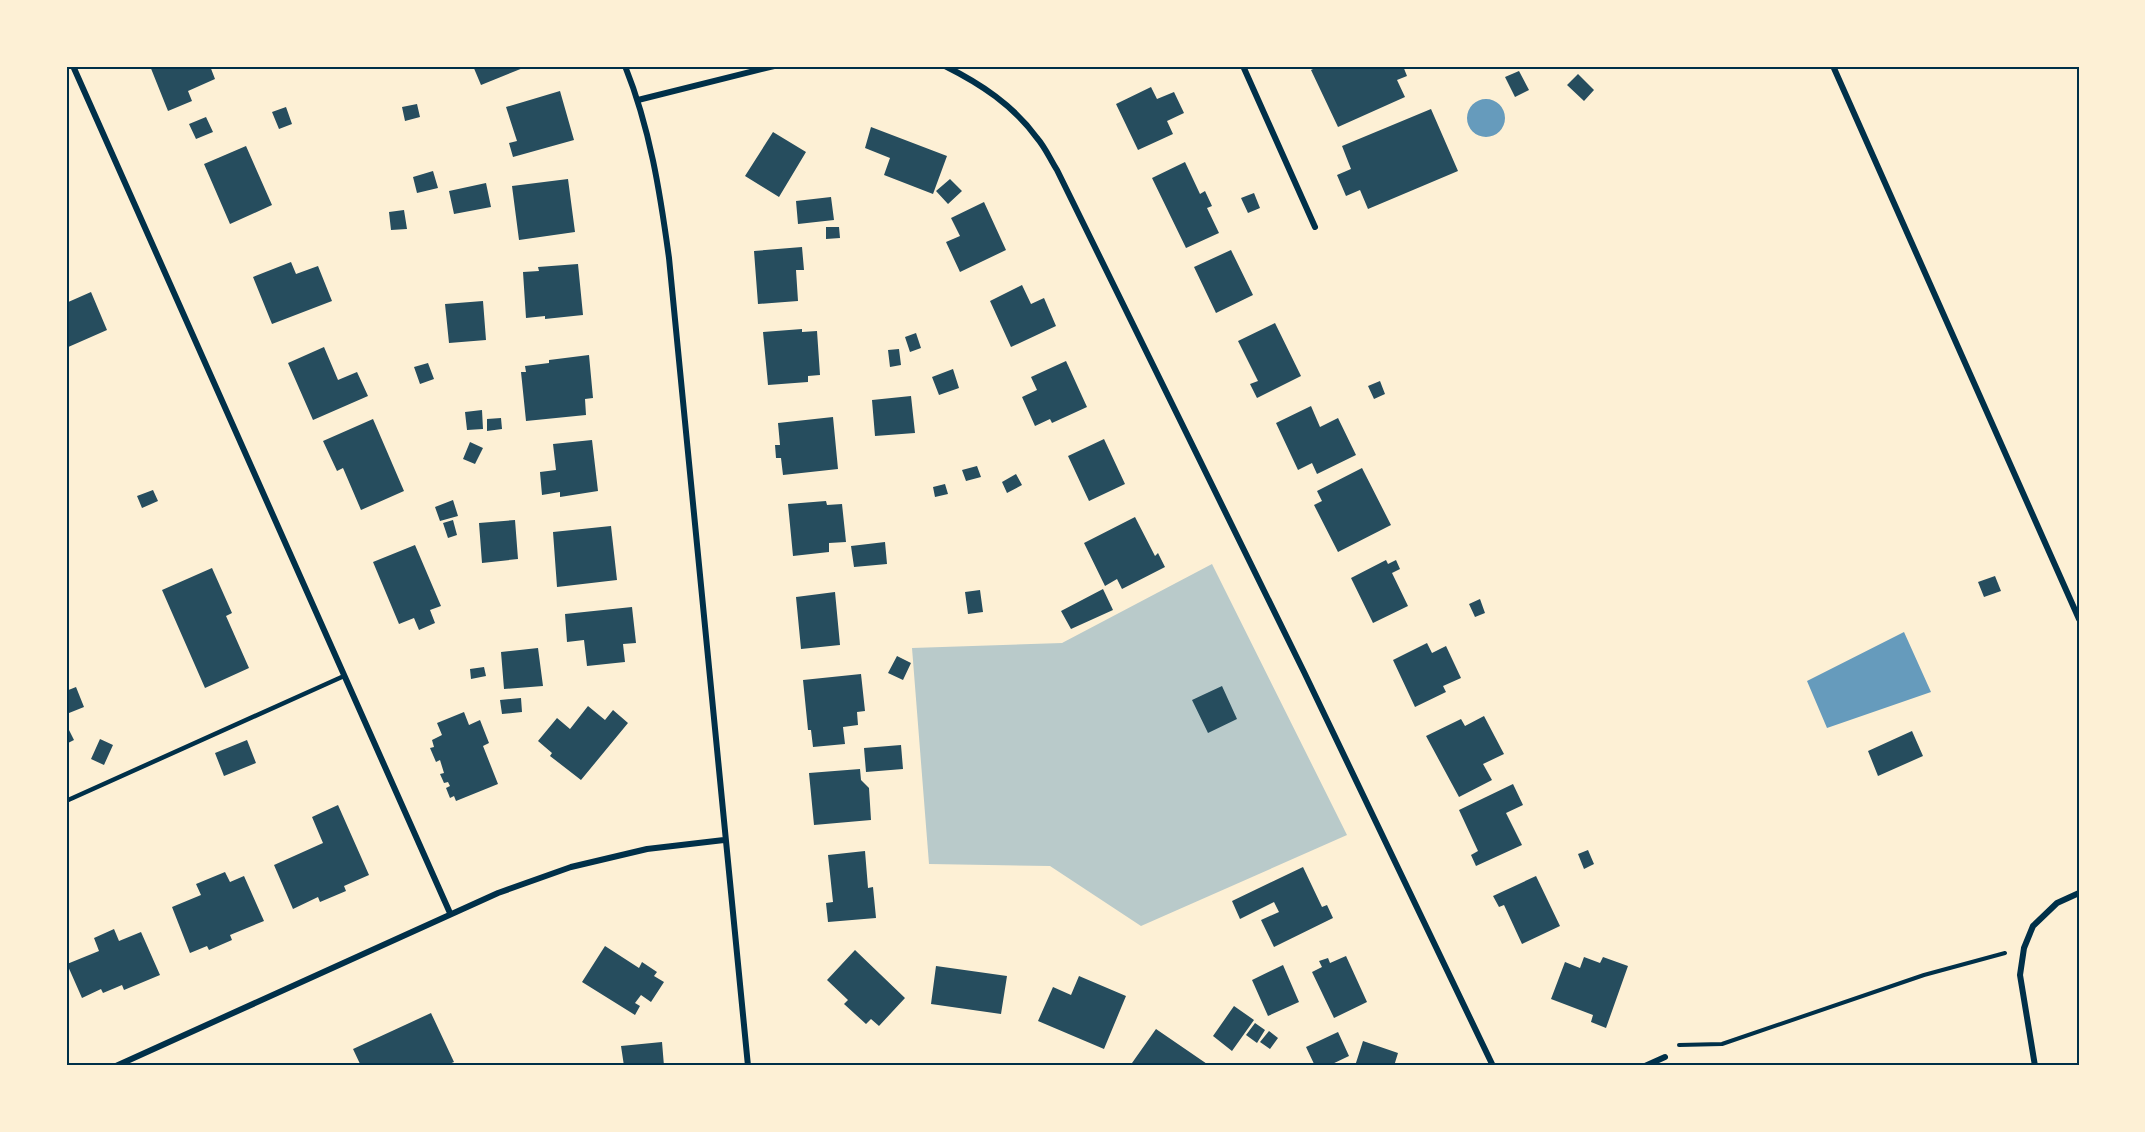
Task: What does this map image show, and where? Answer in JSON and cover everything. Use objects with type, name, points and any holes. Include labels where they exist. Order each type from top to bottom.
[{"type":"street","points":[[73,66],[450,914]]},
{"type":"street","points":[[625,66],[638,100],[658,178],[669,258],[724,840],[748,1066]]},
{"type":"street","points":[[638,100],[774,66]]},
{"type":"street","points":[[945,66],[976,81],[1007,104],[1037,138],[1057,170],[1299,661],[1493,1066]]},
{"type":"street","points":[[1243,66],[1315,227]]},
{"type":"street","points":[[1833,66],[2079,619]]},
{"type":"street","points":[[116,1066],[498,892],[572,867],[647,849],[724,840]]},
{"type":"street","points":[[2035,1066],[2020,975],[2024,948],[2033,926],[2056,903],[2079,892]]},
{"type":"street","points":[[1645,1066],[1665,1057]]},
{"type":"lane","points":[[66,801],[344,676]]},
{"type":"path","points":[[1665,1057],[1675,1045],[1722,1044],[1924,975],[2024,948]]},
{"type":"shaded area","points":[[1212,564],[1347,835],[1141,926],[1050,866],[929,864],[912,648],[1062,643]]},
{"type":"water","points":[[1486,99],[1499,105],[1505,118],[1499,131],[1486,137],[1473,131],[1467,118],[1473,105]]},
{"type":"water","points":[[1904,632],[1931,692],[1827,728],[1807,681]]},
{"type":"building","points":[[150,66],[210,66],[215,79],[188,91],[192,101],[168,111]]},
{"type":"building","points":[[473,66],[528,66],[481,85]]},
{"type":"building","points":[[1319,66],[1403,66],[1407,76],[1397,80],[1405,97],[1338,127],[1311,70]]},
{"type":"building","points":[[1519,71],[1529,90],[1515,97],[1505,77]]},
{"type":"building","points":[[1578,74],[1594,90],[1584,101],[1567,85]]},
{"type":"building","points":[[1151,87],[1157,99],[1174,92],[1184,113],[1167,121],[1173,134],[1138,150],[1116,104]]},
{"type":"building","points":[[560,91],[574,140],[513,157],[509,143],[517,141],[506,107]]},
{"type":"building","points":[[417,104],[420,117],[405,121],[402,107]]},
{"type":"building","points":[[286,107],[292,124],[279,129],[272,112]]},
{"type":"building","points":[[1431,109],[1458,171],[1368,209],[1360,190],[1346,196],[1337,175],[1351,169],[1342,146]]},
{"type":"building","points":[[206,117],[213,132],[196,139],[189,124]]},
{"type":"building","points":[[871,127],[947,156],[933,194],[884,175],[890,158],[865,148]]},
{"type":"building","points":[[773,132],[806,152],[779,197],[745,176]]},
{"type":"building","points":[[246,146],[272,205],[230,224],[204,164]]},
{"type":"building","points":[[1185,162],[1200,194],[1205,191],[1212,206],[1207,208],[1219,233],[1186,248],[1152,178]]},
{"type":"building","points":[[433,171],[438,188],[417,193],[413,177]]},
{"type":"building","points":[[568,179],[575,232],[519,240],[512,186]]},
{"type":"building","points":[[950,179],[962,191],[948,204],[936,191]]},
{"type":"building","points":[[486,183],[491,207],[454,214],[449,191]]},
{"type":"building","points":[[1254,193],[1260,208],[1248,213],[1241,198]]},
{"type":"building","points":[[831,197],[834,220],[798,224],[796,201]]},
{"type":"building","points":[[984,202],[1006,250],[960,272],[946,242],[960,236],[951,218]]},
{"type":"building","points":[[404,210],[407,229],[391,230],[389,212]]},
{"type":"building","points":[[826,227],[839,227],[840,238],[826,239]]},
{"type":"building","points":[[802,247],[804,270],[796,270],[798,301],[758,304],[754,251]]},
{"type":"building","points":[[1231,250],[1253,295],[1216,313],[1194,267]]},
{"type":"building","points":[[291,262],[296,274],[318,266],[332,301],[272,324],[253,277]]},
{"type":"building","points":[[578,264],[583,315],[545,319],[545,316],[526,318],[523,272],[539,271],[538,267]]},
{"type":"building","points":[[1022,285],[1031,304],[1044,298],[1056,326],[1011,347],[990,301]]},
{"type":"building","points":[[91,292],[107,330],[66,348],[66,303]]},
{"type":"building","points":[[483,301],[486,340],[449,343],[445,304]]},
{"type":"building","points":[[1275,323],[1301,376],[1257,398],[1250,384],[1258,381],[1238,341]]},
{"type":"building","points":[[802,329],[802,332],[817,331],[820,375],[808,376],[808,382],[768,385],[763,332]]},
{"type":"building","points":[[916,333],[921,348],[910,352],[905,337]]},
{"type":"building","points":[[324,347],[338,380],[357,372],[368,396],[313,420],[288,363]]},
{"type":"building","points":[[899,349],[901,365],[890,367],[888,350]]},
{"type":"building","points":[[589,355],[593,398],[585,399],[586,415],[526,421],[521,372],[526,372],[525,366],[549,363],[549,360]]},
{"type":"building","points":[[1066,361],[1087,407],[1052,423],[1050,419],[1035,426],[1022,397],[1037,390],[1031,377]]},
{"type":"building","points":[[428,363],[434,379],[420,384],[414,367]]},
{"type":"building","points":[[953,369],[959,388],[939,395],[932,377]]},
{"type":"building","points":[[1380,381],[1385,394],[1374,399],[1368,386]]},
{"type":"building","points":[[911,396],[915,433],[875,436],[872,400]]},
{"type":"building","points":[[1311,406],[1320,427],[1338,418],[1356,455],[1317,474],[1312,463],[1298,470],[1276,423]]},
{"type":"building","points":[[482,410],[483,429],[467,430],[465,412]]},
{"type":"building","points":[[833,417],[838,469],[783,475],[781,458],[776,458],[775,445],[780,445],[778,423]]},
{"type":"building","points":[[501,418],[502,429],[487,431],[487,419]]},
{"type":"building","points":[[373,419],[404,491],[361,510],[343,468],[337,471],[323,441]]},
{"type":"building","points":[[1104,439],[1125,484],[1089,501],[1068,456]]},
{"type":"building","points":[[592,440],[598,491],[560,497],[560,492],[542,495],[540,472],[556,470],[553,444]]},
{"type":"building","points":[[470,442],[483,448],[475,464],[463,459]]},
{"type":"building","points":[[977,466],[981,477],[966,481],[962,470]]},
{"type":"building","points":[[1362,468],[1391,525],[1338,552],[1314,505],[1322,501],[1317,491]]},
{"type":"building","points":[[1016,474],[1022,485],[1007,493],[1002,482]]},
{"type":"building","points":[[945,484],[948,494],[935,497],[933,487]]},
{"type":"building","points":[[153,490],[158,501],[142,508],[137,496]]},
{"type":"building","points":[[453,500],[458,516],[440,521],[435,507]]},
{"type":"building","points":[[826,501],[827,505],[842,504],[846,542],[829,543],[829,552],[793,556],[788,504]]},
{"type":"building","points":[[1135,517],[1155,556],[1158,553],[1165,567],[1122,589],[1117,579],[1105,586],[1084,543]]},
{"type":"building","points":[[453,520],[457,535],[448,538],[443,523]]},
{"type":"building","points":[[515,520],[518,559],[482,563],[479,523]]},
{"type":"building","points":[[611,526],[617,580],[557,587],[553,532]]},
{"type":"building","points":[[885,542],[887,564],[854,567],[851,546]]},
{"type":"building","points":[[415,545],[441,606],[430,610],[435,623],[419,630],[414,618],[399,624],[373,562]]},
{"type":"building","points":[[1386,560],[1388,564],[1396,560],[1400,569],[1392,573],[1408,606],[1373,623],[1351,578]]},
{"type":"building","points":[[212,568],[232,613],[226,616],[249,668],[205,688],[162,590]]},
{"type":"building","points":[[1995,576],[2001,591],[1984,597],[1978,582]]},
{"type":"building","points":[[1103,589],[1113,610],[1071,629],[1061,611]]},
{"type":"building","points":[[980,590],[983,612],[968,614],[965,592]]},
{"type":"building","points":[[835,592],[840,645],[801,649],[796,597]]},
{"type":"building","points":[[1480,599],[1485,613],[1475,617],[1469,604]]},
{"type":"building","points":[[632,607],[636,643],[623,644],[625,662],[587,666],[584,640],[567,642],[565,614]]},
{"type":"building","points":[[1427,643],[1432,653],[1446,646],[1461,678],[1443,686],[1446,692],[1415,707],[1393,660]]},
{"type":"building","points":[[538,648],[543,686],[504,689],[501,652]]},
{"type":"building","points":[[897,656],[911,663],[903,680],[888,673]]},
{"type":"building","points":[[484,667],[486,676],[471,679],[470,669]]},
{"type":"building","points":[[861,674],[865,711],[857,712],[858,725],[843,727],[845,744],[813,747],[811,730],[808,730],[803,680]]},
{"type":"building","points":[[1222,686],[1237,719],[1208,733],[1192,700]]},
{"type":"building","points":[[76,687],[84,707],[69,713],[66,705],[66,691]]},
{"type":"building","points":[[521,698],[522,712],[502,714],[500,700]]},
{"type":"building","points":[[588,706],[605,720],[613,710],[628,723],[581,780],[550,756],[552,753],[538,741],[557,718],[570,729]]},
{"type":"building","points":[[464,712],[469,725],[480,720],[489,743],[483,746],[498,784],[456,801],[454,796],[450,798],[446,788],[450,786],[448,782],[444,783],[440,774],[444,773],[440,760],[436,762],[430,748],[434,747],[432,740],[442,735],[437,723]]},
{"type":"building","points":[[1484,716],[1504,754],[1483,764],[1492,780],[1459,797],[1426,736],[1461,719],[1465,726]]},
{"type":"building","points":[[66,724],[74,740],[66,744]]},
{"type":"building","points":[[1912,731],[1923,756],[1878,776],[1868,751]]},
{"type":"building","points":[[100,739],[113,745],[104,765],[91,759]]},
{"type":"building","points":[[247,740],[256,763],[224,776],[215,753]]},
{"type":"building","points":[[901,745],[903,769],[866,772],[864,748]]},
{"type":"building","points":[[860,769],[861,780],[869,788],[871,820],[814,825],[809,773]]},
{"type":"building","points":[[1513,784],[1523,805],[1506,813],[1522,845],[1476,866],[1471,855],[1478,851],[1459,810]]},
{"type":"building","points":[[338,805],[369,875],[344,886],[346,891],[320,902],[318,897],[293,909],[274,865],[323,843],[312,817]]},
{"type":"building","points":[[1588,850],[1594,864],[1584,869],[1578,854]]},
{"type":"building","points":[[865,851],[868,888],[873,887],[876,918],[828,922],[826,903],[833,902],[828,855]]},
{"type":"building","points":[[1303,867],[1322,907],[1327,905],[1333,918],[1274,947],[1261,920],[1279,912],[1274,902],[1240,919],[1232,901]]},
{"type":"building","points":[[225,872],[230,882],[244,876],[264,921],[230,935],[232,940],[209,950],[207,946],[190,953],[172,907],[201,895],[196,884]]},
{"type":"building","points":[[1536,876],[1560,926],[1522,944],[1504,905],[1499,907],[1493,896]]},
{"type":"building","points":[[114,929],[119,941],[141,932],[160,975],[124,990],[122,985],[103,993],[101,989],[82,998],[67,964],[99,951],[94,938]]},
{"type":"building","points":[[605,946],[639,968],[642,962],[657,972],[654,976],[664,982],[651,1002],[641,995],[635,1003],[640,1006],[635,1015],[582,982]]},
{"type":"building","points":[[855,950],[905,998],[879,1026],[871,1019],[866,1024],[844,1004],[848,1000],[827,980]]},
{"type":"building","points":[[1346,956],[1367,1002],[1334,1018],[1312,972],[1322,967],[1319,961],[1328,958],[1330,963]]},
{"type":"building","points":[[1584,957],[1600,963],[1603,957],[1628,966],[1606,1028],[1591,1022],[1593,1015],[1551,999],[1565,962],[1580,968]]},
{"type":"building","points":[[1283,965],[1299,1002],[1268,1016],[1252,980]]},
{"type":"building","points":[[936,966],[1007,976],[1001,1014],[931,1004]]},
{"type":"building","points":[[1079,976],[1126,996],[1104,1049],[1038,1021],[1053,987],[1071,995]]},
{"type":"building","points":[[1234,1006],[1254,1020],[1232,1051],[1213,1036]]},
{"type":"building","points":[[431,1013],[454,1062],[449,1064],[450,1066],[361,1066],[353,1049]]},
{"type":"building","points":[[1255,1023],[1265,1030],[1257,1043],[1246,1035]]},
{"type":"building","points":[[1156,1029],[1210,1066],[1137,1066],[1132,1063]]},
{"type":"building","points":[[1269,1031],[1278,1038],[1270,1049],[1260,1042]]},
{"type":"building","points":[[1338,1032],[1349,1056],[1328,1066],[1315,1066],[1306,1047]]},
{"type":"building","points":[[1363,1041],[1398,1053],[1394,1066],[1355,1066]]},
{"type":"building","points":[[662,1042],[664,1066],[624,1066],[621,1046]]}]
